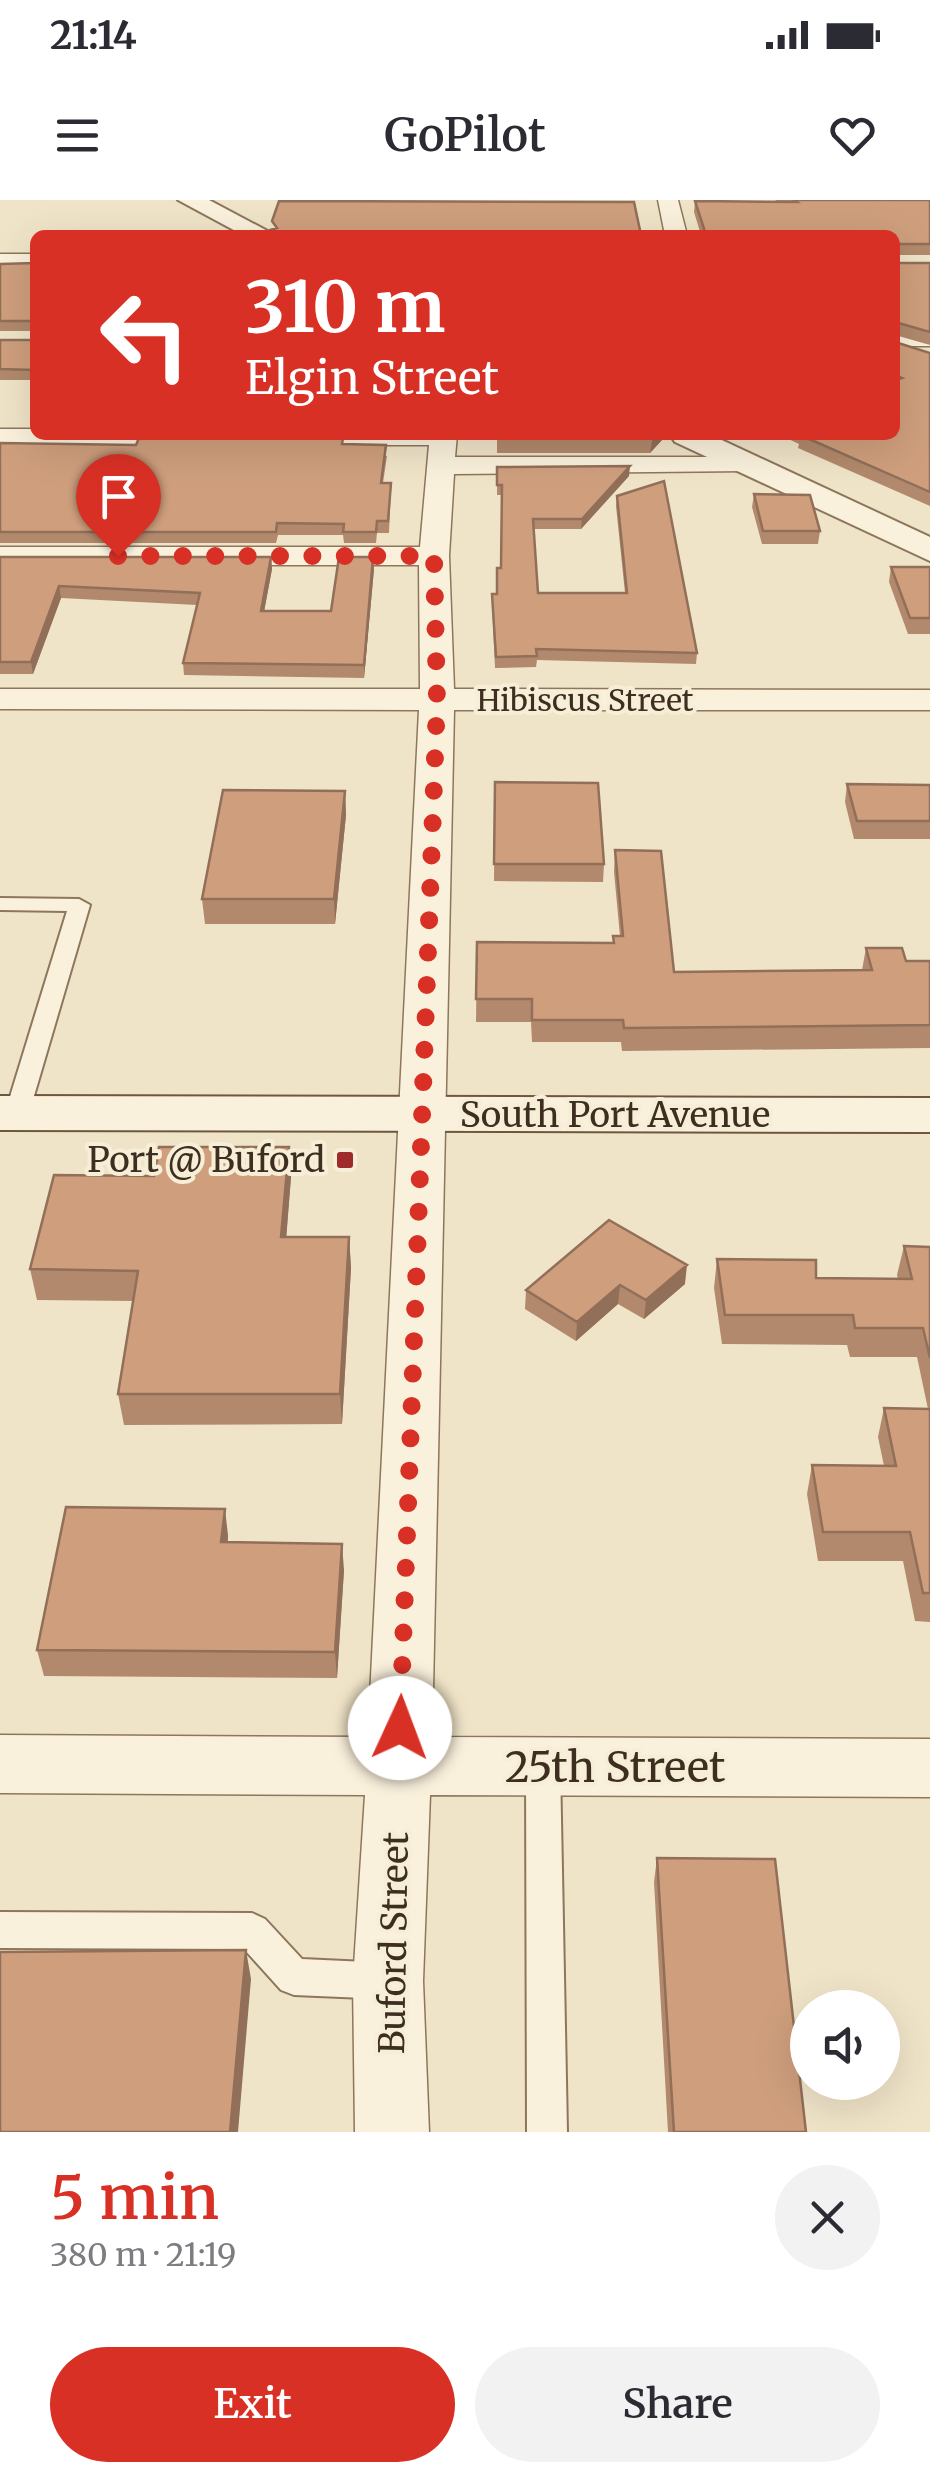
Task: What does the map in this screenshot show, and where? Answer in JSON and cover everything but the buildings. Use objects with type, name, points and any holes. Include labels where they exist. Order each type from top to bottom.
[{"type":"main road","points":[[190,200],[253,230]]},
{"type":"main road","points":[[696,440],[930,550]]},
{"type":"main road","name":"South Port Avenue","points":[[9,1113],[930,1115]]},
{"type":"street","points":[[668,200],[675,230]]},
{"type":"street","points":[[0,261],[30,261]]},
{"type":"street","points":[[900,342],[930,339]]},
{"type":"street","points":[[900,344],[930,357]]},
{"type":"street","points":[[0,437],[30,438]]},
{"type":"street","points":[[147,440],[442,446],[746,464]]},
{"type":"street","name":"Buford Street","points":[[392,2132],[388,1981],[437,701],[434,556],[442,446]]},
{"type":"street","points":[[0,556],[434,556]]},
{"type":"street","name":"Hibiscus Street","points":[[0,699],[930,700]]},
{"type":"street","name":"25th Street","points":[[0,1764],[930,1768]]},
{"type":"lane","points":[[0,904],[79,904],[9,1113]]},
{"type":"lane","points":[[543,1766],[547,2132]]},
{"type":"lane","points":[[0,1930],[252,1931],[294,1977],[388,1981]]},
{"type":"place","name":"Port @ Buford","points":[[345,1160]]},
{"type":"route","points":[[118,556],[434,556],[437,701],[400,1728]]}]
